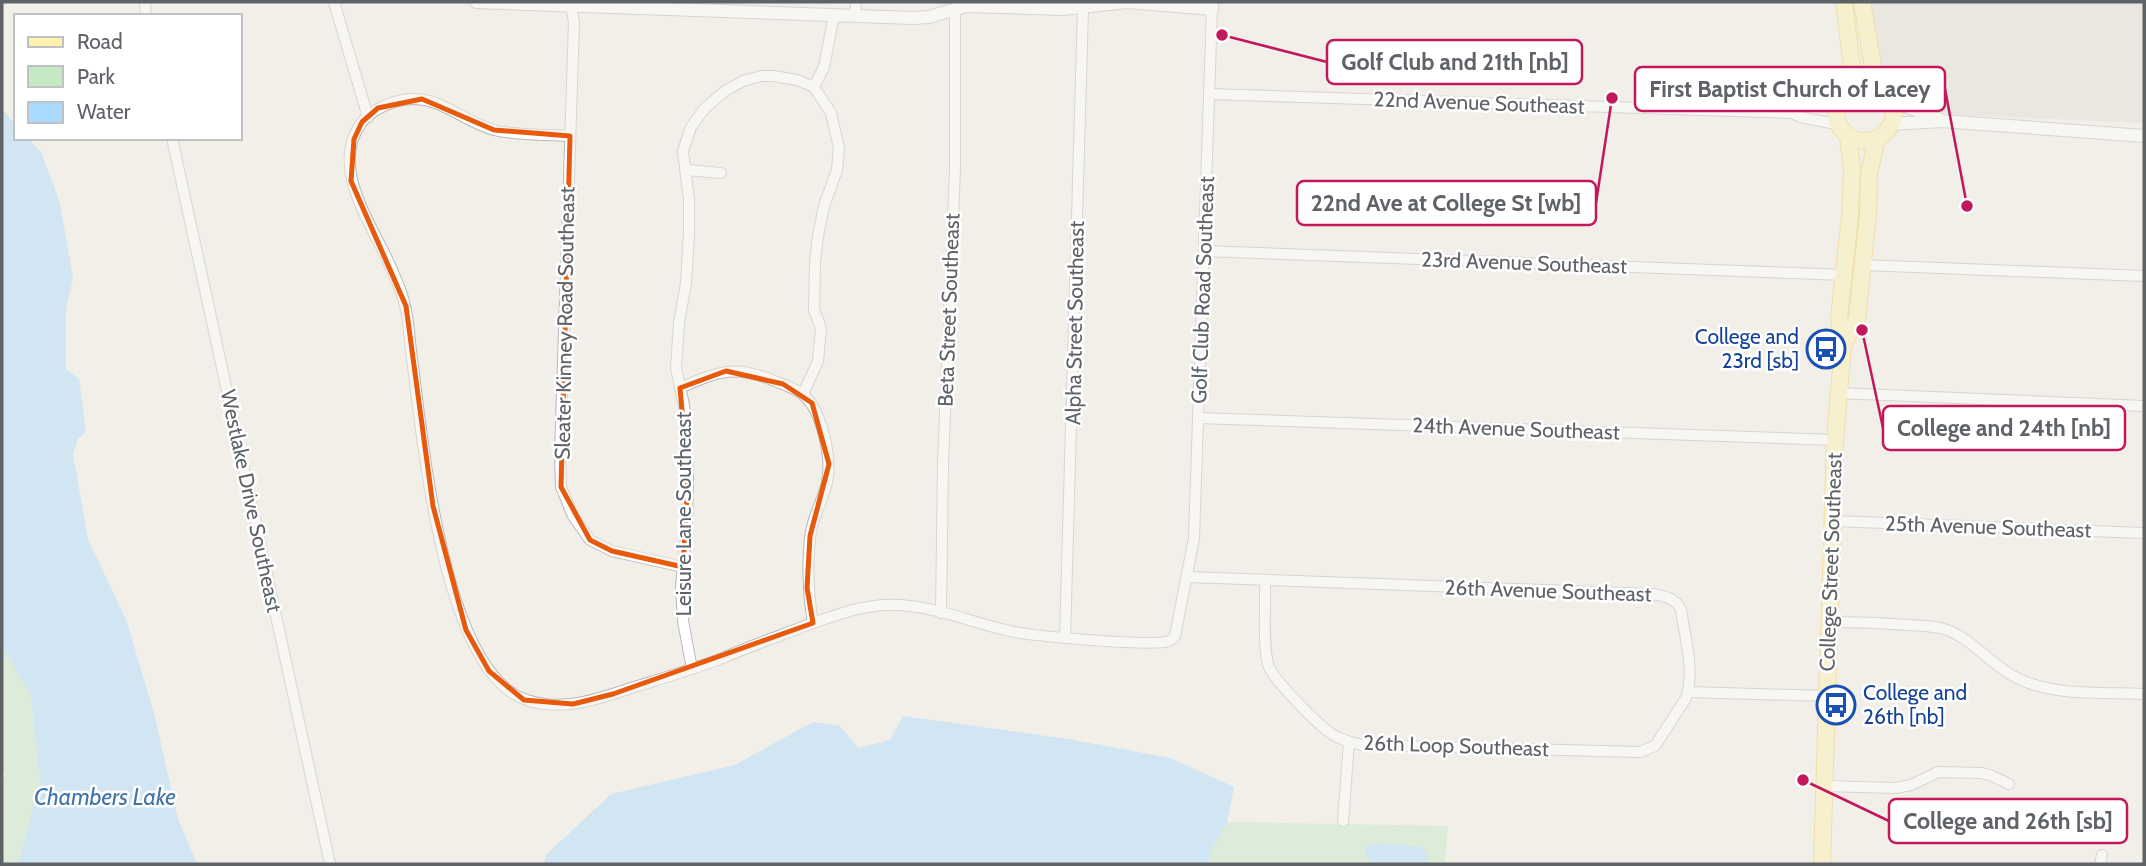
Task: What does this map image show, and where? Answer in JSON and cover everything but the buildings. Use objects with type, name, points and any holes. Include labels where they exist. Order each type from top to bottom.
[{"type":"main road","points":[[1844,2],[1852,67],[1836,115],[1844,130],[1857,140],[1877,138],[1888,130],[1894,117],[1892,101],[1888,94],[1876,85],[1861,83],[1844,93]]},
{"type":"main road","points":[[1862,2],[1876,85]]},
{"type":"main road","name":"College Street Southeast","points":[[1822,864],[1835,440],[1843,345],[1839,318],[1845,275],[1852,170],[1844,130]]},
{"type":"main road","name":"College Street Southeast","points":[[1843,345],[1857,319],[1868,214],[1869,174],[1877,138]]},
{"type":"street","points":[[334,2],[368,117],[378,108],[404,99],[422,99],[445,106],[494,130],[570,135]]},
{"type":"street","points":[[476,2],[747,7],[834,15],[929,17],[966,6],[1063,9],[1127,2],[1212,5]]},
{"type":"street","points":[[855,16],[856,2]]},
{"type":"street","name":"Sleater Kinney Road Southeast","points":[[571,4],[574,22],[561,486],[573,516],[590,540],[612,551],[683,567]]},
{"type":"street","name":"Golf Club Road Southeast","points":[[368,117],[362,122],[354,139],[350,159],[351,181],[406,306],[433,506],[440,539],[466,630],[489,671],[524,700],[549,705],[573,704],[613,694],[692,669],[861,607],[887,604],[941,612],[1008,631],[1033,635],[1168,641],[1175,636],[1194,538],[1212,5]]},
{"type":"street","name":"Beta Street Southeast","points":[[941,612],[943,464],[955,168],[955,8]]},
{"type":"street","name":"Alpha Street Southeast","points":[[1065,637],[1083,8]]},
{"type":"street","points":[[803,394],[818,360],[821,328],[814,310],[817,249],[824,206],[837,170],[839,148],[831,113],[814,88],[824,67],[834,15]]},
{"type":"street","name":"Leisure Lane Southeast","points":[[692,669],[683,621],[681,587],[688,478],[684,405],[676,368],[678,323],[686,283],[689,233],[689,200],[683,151],[691,127],[705,108],[725,91],[743,81],[761,76],[797,80],[814,88]]},
{"type":"street","name":"22nd Avenue Southeast","points":[[1792,113],[1801,107],[1844,93]]},
{"type":"street","name":"22nd Avenue Southeast","points":[[1209,94],[1792,113],[1800,118],[1824,120],[1844,130]]},
{"type":"street","points":[[1892,101],[1942,121]]},
{"type":"street","points":[[1891,124],[1942,121],[2144,136]]},
{"type":"street","name":"Westlake Drive Southeast","points":[[172,140],[330,864]]},
{"type":"street","points":[[686,170],[721,173]]},
{"type":"street","name":"23rd Avenue Southeast","points":[[1204,251],[1845,275]]},
{"type":"street","points":[[1863,265],[2144,275]]},
{"type":"street","points":[[680,388],[726,371],[744,371],[762,375],[803,394],[812,403],[820,422],[829,464],[827,484],[810,536],[807,587],[813,623]]},
{"type":"street","points":[[1838,393],[2144,406]]},
{"type":"street","name":"24th Avenue Southeast","points":[[1198,418],[1835,440]]},
{"type":"street","name":"25th Avenue Southeast","points":[[1832,521],[2144,533]]},
{"type":"street","name":"26th Avenue Southeast","points":[[1187,577],[1663,596],[1678,603],[1681,610],[1688,658],[1689,692]]},
{"type":"street","name":"26th Loop Southeast","points":[[1265,580],[1266,649],[1269,666],[1281,686],[1308,712],[1335,737],[1349,742],[1363,745],[1640,752],[1655,746],[1689,692]]},
{"type":"street","points":[[1829,622],[1867,622],[1946,629],[1965,639],[2008,673],[2035,685],[2072,692],[2144,694]]},
{"type":"street","points":[[1689,692],[1827,696]]},
{"type":"street","points":[[1343,821],[1349,742]]},
{"type":"street","points":[[1824,786],[1895,788],[1911,785],[1938,772],[1981,774],[2009,785]]},
{"type":"highlighted area","points":[[422,99],[494,130],[570,136],[561,487],[590,540],[612,551],[683,567],[688,478],[680,388],[726,371],[783,384],[812,403],[829,464],[810,536],[807,588],[813,623],[613,694],[573,704],[524,700],[489,671],[466,630],[452,584],[433,506],[406,306],[351,181],[354,139],[362,122],[378,108]]},
{"type":"shaded area","points":[[1870,2],[2144,2],[2144,123],[1958,115],[1926,109],[1900,96],[1885,76],[1877,56]]},
{"type":"green space","points":[[2,646],[31,696],[40,783],[18,864],[2,864],[2,781],[6,773],[2,770]]},
{"type":"green space","points":[[1227,822],[1448,826],[1445,864],[1208,864],[1212,849]]},
{"type":"water","name":"Chambers Lake","points":[[2,109],[14,123],[14,140],[30,140],[41,152],[60,203],[73,278],[66,309],[66,369],[79,379],[86,431],[78,439],[73,454],[88,539],[127,622],[155,717],[178,819],[197,864],[18,864],[40,783],[31,696],[2,646]]},
{"type":"water","points":[[903,716],[1068,739],[1170,758],[1234,787],[1227,822],[1212,849],[1208,864],[544,864],[546,855],[611,794],[735,765],[813,722],[840,726],[858,748],[890,740]]},
{"type":"water","points":[[1376,843],[1422,847],[1429,864],[1372,864],[1365,852],[1366,846]]},
{"type":"place","name":"Golf Club and 21th [nb]","points":[[1222,35]]},
{"type":"place","name":"22nd Ave at College St [wb]","points":[[1612,98]]},
{"type":"place","name":"First Baptist Church of Lacey","points":[[1967,206]]},
{"type":"place","name":"College and 24th [nb]","points":[[1862,330]]},
{"type":"place","name":"College and 23rd [sb]","points":[[1826,349]]},
{"type":"place","name":"College and 26th [nb]","points":[[1836,705]]},
{"type":"place","name":"College and 26th [sb]","points":[[1803,780]]}]
